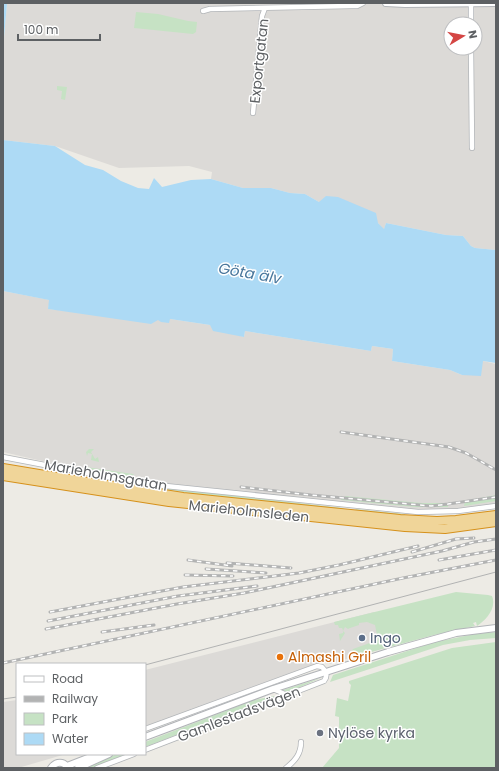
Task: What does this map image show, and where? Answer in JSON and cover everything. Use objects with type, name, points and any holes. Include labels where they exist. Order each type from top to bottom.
[{"type":"highway","name":"Marieholmsleden","points":[[3,468],[94,484],[183,497],[420,521],[450,521],[496,515]]},
{"type":"highway","name":"Marieholmsleden","points":[[3,476],[176,503],[405,527],[445,528],[496,522]]},
{"type":"street","name":"Exportgatan","points":[[203,11],[210,9],[357,6],[363,3]]},
{"type":"street","points":[[386,3],[496,3]]},
{"type":"street","points":[[471,3],[471,16]]},
{"type":"street","name":"Exportgatan","points":[[253,113],[262,16],[265,8]]},
{"type":"street","points":[[471,56],[472,148]]},
{"type":"street","name":"Marieholmsgatan","points":[[3,457],[145,483],[286,499],[418,512],[458,511],[496,506]]},
{"type":"street","name":"Gamlestadsvägen","points":[[146,737],[273,689],[326,672],[456,633],[496,628]]},
{"type":"street","name":"Gamlestadsvägen","points":[[146,729],[317,666],[322,666],[326,672],[324,681],[146,750]]},
{"type":"street","points":[[273,689],[287,695]]},
{"type":"street","points":[[286,768],[297,757],[302,742]]},
{"type":"street","points":[[51,768],[55,764],[59,763],[63,763],[68,767],[94,755]]},
{"type":"street","points":[[78,768],[107,755]]},
{"type":"street","points":[[97,768],[131,755]]},
{"type":"shaded area","points":[[3,3],[496,3],[496,250],[475,248],[471,246],[463,236],[446,235],[386,223],[384,230],[378,223],[319,202],[305,194],[290,193],[271,188],[243,188],[211,179],[212,172],[189,166],[119,168],[55,146],[3,140],[3,48],[7,4]]},
{"type":"shaded area","points":[[3,291],[50,300],[48,309],[158,320],[170,319],[210,325],[244,337],[245,331],[371,351],[372,346],[393,349],[392,361],[450,370],[462,375],[483,361],[496,364],[496,504],[458,509],[418,510],[169,485],[77,469],[3,452]]},
{"type":"shaded area","points":[[374,612],[384,648],[329,664],[323,662],[312,665],[146,727],[146,670]]},
{"type":"shaded area","points":[[16,700],[16,755],[63,755],[18,768],[3,768],[3,702]]},
{"type":"green space","points":[[136,12],[158,14],[197,22],[196,32],[193,34],[134,28]]},
{"type":"green space","points":[[57,86],[67,87],[65,100],[61,99],[62,91],[57,90]]},
{"type":"green space","points":[[89,449],[94,449],[91,452],[95,459],[98,457],[99,462],[91,460],[92,454],[88,453],[87,456],[86,452]]},
{"type":"green space","points":[[86,467],[134,475],[124,476],[109,474]]},
{"type":"green space","points":[[116,482],[343,508],[344,509],[203,495]]},
{"type":"green space","points":[[496,495],[496,501],[464,506],[465,501]]},
{"type":"green space","points":[[345,496],[422,503],[446,503],[448,504],[448,507],[415,507],[341,500],[341,498]]},
{"type":"green space","points":[[355,510],[405,514],[405,515]]},
{"type":"green space","points":[[456,592],[488,595],[492,596],[493,600],[490,613],[477,626],[476,622],[473,623],[475,626],[434,635],[353,657],[351,657],[350,654],[353,649],[378,640],[375,625],[367,622],[359,623],[359,625],[348,629],[345,627],[343,631],[343,629],[339,628],[338,625],[335,625],[334,622]]},
{"type":"green space","points":[[343,631],[345,633],[340,641],[339,634],[343,633]]},
{"type":"green space","points":[[496,632],[496,638],[470,640],[443,645],[330,682],[333,675],[435,642],[475,634]]},
{"type":"green space","points":[[496,642],[496,768],[322,768],[339,748],[339,717],[335,716],[337,698],[348,701],[351,685],[349,681],[452,648]]},
{"type":"green space","points":[[321,678],[291,691],[286,692],[283,690]]},
{"type":"green space","points":[[274,696],[146,747],[146,742],[254,700]]},
{"type":"green space","points":[[114,755],[124,755],[91,768],[87,768]]},
{"type":"water","points":[[3,4],[7,4],[3,48]]},
{"type":"water","name":"Göta älv","points":[[3,140],[55,146],[85,165],[103,170],[121,181],[138,188],[149,189],[154,178],[162,187],[191,180],[211,179],[243,188],[271,188],[290,193],[305,194],[319,202],[326,196],[338,197],[376,213],[378,223],[384,229],[386,223],[446,235],[463,236],[471,246],[475,248],[496,250],[496,363],[483,361],[481,376],[462,375],[450,370],[392,361],[393,349],[372,346],[371,351],[245,331],[244,337],[213,331],[210,325],[170,319],[169,323],[158,320],[151,324],[48,309],[49,300],[3,291]]},
{"type":"tram line","points":[[146,665],[496,572]]},
{"type":"tram line","points":[[3,699],[16,697]]},
{"type":"railway","points":[[341,432],[449,447],[466,453],[496,470]]},
{"type":"railway","points":[[241,487],[431,506],[496,497]]},
{"type":"railway","points":[[412,552],[456,539],[474,538]]},
{"type":"railway","points":[[46,629],[244,593],[442,551],[474,542],[496,539]]},
{"type":"railway","points":[[50,612],[183,587],[299,573],[418,546]]},
{"type":"railway","points":[[439,560],[496,550]]},
{"type":"railway","points":[[188,560],[232,566]]},
{"type":"railway","points":[[3,663],[403,578],[496,560]]},
{"type":"railway","points":[[227,563],[291,568]]},
{"type":"railway","points":[[206,569],[266,573]]},
{"type":"railway","points":[[185,575],[233,576]]},
{"type":"railway","points":[[48,621],[178,596],[257,586]]},
{"type":"railway","points":[[102,632],[154,625]]},
{"type":"place","name":"Ingo","points":[[362,638]]},
{"type":"place","name":"Almashi Gril","points":[[280,657]]},
{"type":"place","name":"Nylöse kyrka","points":[[320,733]]}]
